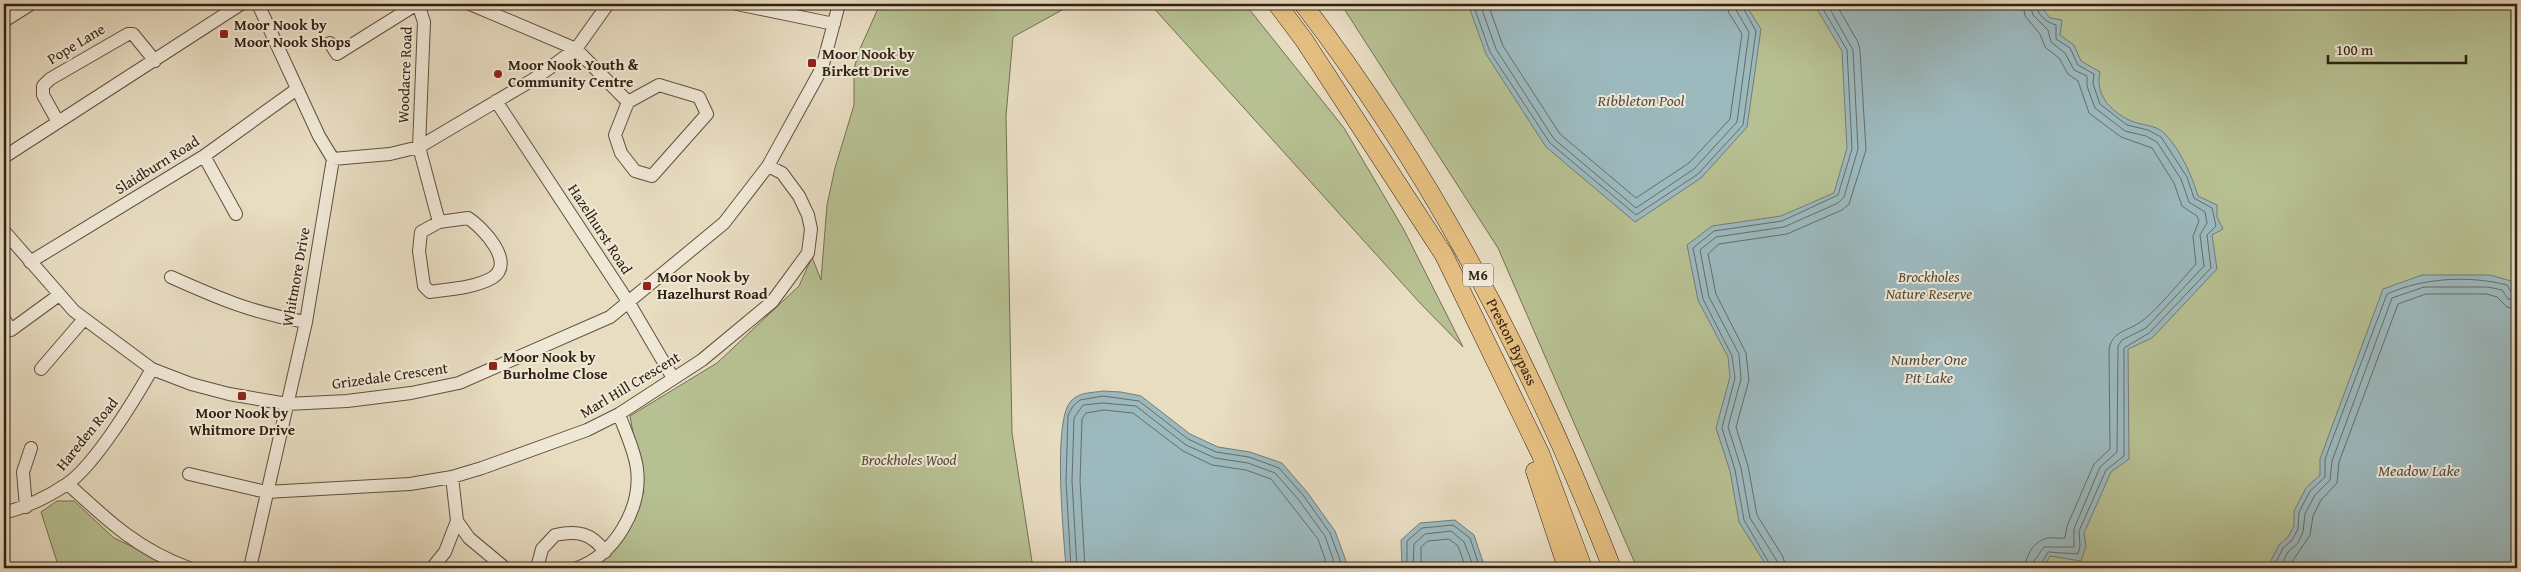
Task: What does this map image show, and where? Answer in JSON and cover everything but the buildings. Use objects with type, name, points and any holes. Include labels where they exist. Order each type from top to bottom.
[{"type":"highway","name":"Preston Bypass","points":[[1277,4],[1304,40],[1444,255],[1541,455],[1583,568]]},
{"type":"highway","name":"Preston Bypass","points":[[1303,4],[1366,92],[1473,263],[1575,474],[1612,568]]},
{"type":"highway","points":[[1508,386],[1567,568]]},
{"type":"street","points":[[4,21],[31,4]]},
{"type":"street","points":[[4,156],[241,4]]},
{"type":"street","points":[[258,4],[319,136],[333,159],[390,154],[419,147],[496,101],[576,49],[608,4]]},
{"type":"street","points":[[330,43],[337,54],[418,4]]},
{"type":"street","name":"Woodacre Road","points":[[418,4],[424,22],[419,147],[439,222]]},
{"type":"street","points":[[470,4],[576,49],[628,102]]},
{"type":"street","points":[[737,4],[834,24]]},
{"type":"street","name":"Grizedale Crescent","points":[[4,231],[59,295],[84,319],[152,369],[191,384],[229,394],[287,404],[411,393],[460,383],[610,317],[724,223],[768,166],[822,68],[839,4]]},
{"type":"street","name":"Pope Lane","points":[[58,122],[43,95],[43,86],[50,79],[123,35],[128,34],[133,34],[154,61]]},
{"type":"street","points":[[659,85],[699,98],[707,114],[652,176],[635,171],[621,153],[615,135],[628,102],[659,85]]},
{"type":"street","name":"Slaidburn Road","points":[[30,262],[204,156],[298,89]]},
{"type":"street","name":"Hazelhurst Road","points":[[496,101],[629,303],[673,378]]},
{"type":"street","points":[[204,156],[236,214]]},
{"type":"street","name":"Whitmore Drive","points":[[250,568],[306,322],[333,159]]},
{"type":"street","name":"Marl Hill Crescent","points":[[189,474],[266,492],[410,484],[452,477],[587,430],[619,414],[702,360],[772,302],[808,253],[811,229],[808,215],[799,196],[782,174],[768,166]]},
{"type":"street","points":[[468,218],[490,237],[501,260],[499,269],[493,277],[464,287],[439,291],[430,292],[424,286],[418,240],[421,232],[439,222],[468,218]]},
{"type":"street","points":[[171,278],[232,305],[268,316],[306,322]]},
{"type":"street","points":[[4,319],[11,330],[59,295]]},
{"type":"street","points":[[42,369],[84,319]]},
{"type":"street","name":"Hareden Road","points":[[4,513],[26,506],[68,484],[92,458],[136,398],[152,369]]},
{"type":"street","points":[[577,568],[591,563],[606,552],[623,529],[632,510],[636,490],[637,469],[619,414]]},
{"type":"street","points":[[26,506],[23,472],[30,448]]},
{"type":"street","points":[[432,568],[446,552],[457,521],[452,477]]},
{"type":"street","points":[[68,484],[117,529],[155,553],[189,568]]},
{"type":"street","points":[[457,521],[469,538],[505,568]]},
{"type":"street","points":[[537,568],[542,549],[555,535],[578,532],[589,535],[597,540],[606,552]]},
{"type":"green space","name":"Brockholes Wood","points":[[880,4],[1073,4],[1013,37],[1006,116],[1012,433],[1033,568],[563,568],[575,567],[623,529],[644,492],[630,416],[717,363],[799,286],[812,257],[821,280],[827,205],[835,168],[854,105],[854,69],[859,51]]},
{"type":"green space","points":[[1150,4],[1245,4],[1344,128],[1404,230],[1463,347],[1420,303]]},
{"type":"green space","name":"Brockholes Nature Reserve","points":[[1341,4],[2517,4],[2517,568],[1637,568],[1498,248]]},
{"type":"green space","points":[[57,501],[74,501],[114,538],[177,568],[59,568],[41,512]]},
{"type":"water","name":"Ribbleton Pool","points":[[1468,4],[1745,4],[1761,29],[1747,127],[1701,178],[1635,222],[1546,147],[1486,54]]},
{"type":"water","name":"Number One Pit Lake","points":[[1814,4],[2041,4],[2050,18],[2062,20],[2060,35],[2074,45],[2081,61],[2100,72],[2099,80],[2102,94],[2110,106],[2129,120],[2157,128],[2165,134],[2176,147],[2185,163],[2198,196],[2217,205],[2217,217],[2223,229],[2212,235],[2217,269],[2152,338],[2128,349],[2129,459],[2111,472],[2084,533],[2086,546],[2081,561],[2050,556],[2043,568],[1768,568],[1739,522],[1730,471],[1716,428],[1730,377],[1728,357],[1698,300],[1687,245],[1712,226],[1781,216],[1834,193],[1847,148],[1842,51]]},
{"type":"water","name":"Meadow Lake","points":[[2422,275],[2490,275],[2511,281],[2517,294],[2517,568],[2267,568],[2279,545],[2288,537],[2294,526],[2294,511],[2306,488],[2320,475],[2320,459],[2383,289]]},
{"type":"water","points":[[1103,391],[1141,396],[1190,434],[1218,447],[1250,452],[1282,463],[1307,492],[1335,531],[1346,561],[1342,568],[1066,568],[1061,481],[1062,431],[1065,413],[1074,398],[1086,393]]},
{"type":"water","points":[[1455,520],[1474,535],[1485,568],[1402,568],[1401,540],[1420,523]]},
{"type":"place","name":"Moor Nook by Moor Nook Shops","points":[[224,34]]},
{"type":"place","name":"Moor Nook by Birkett Drive","points":[[812,63]]},
{"type":"place","name":"Moor Nook Youth & Community Centre","points":[[498,74]]},
{"type":"place","name":"Moor Nook by Hazelhurst Road","points":[[647,286]]},
{"type":"place","name":"Moor Nook by Burholme Close","points":[[493,366]]},
{"type":"place","name":"Moor Nook by Whitmore Drive","points":[[242,396]]}]
